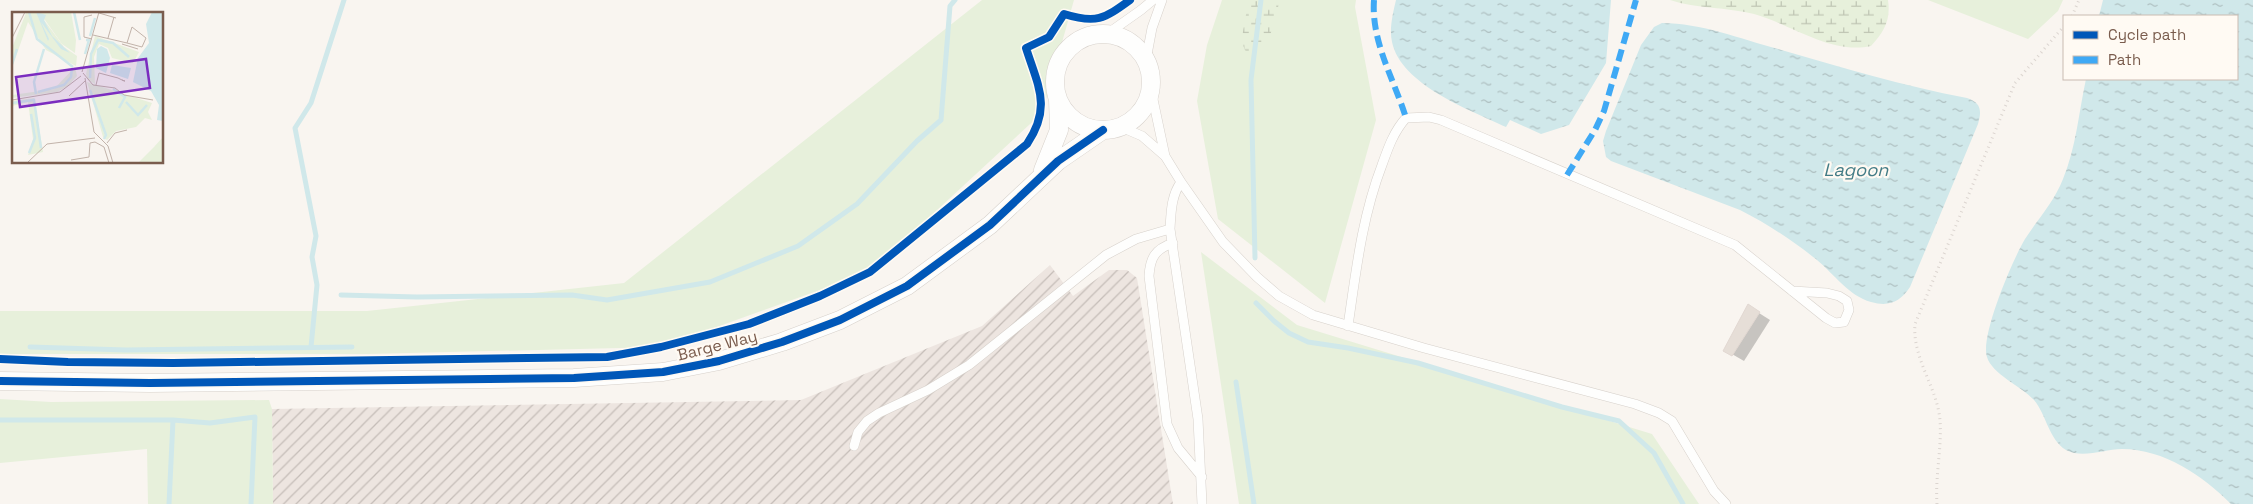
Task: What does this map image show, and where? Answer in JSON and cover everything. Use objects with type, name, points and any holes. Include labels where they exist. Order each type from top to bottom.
[{"type":"street","points":[[1107,34],[1123,38],[1137,46],[1152,74],[1151,90],[1146,106],[1135,118],[1121,127],[1103,130],[1088,128],[1075,121],[1064,110],[1057,96],[1055,81],[1057,66],[1064,54],[1074,43],[1088,36],[1107,34]]},
{"type":"street","name":"Barge Way","points":[[1038,179],[1050,157],[1059,130],[1060,118],[1057,96]]},
{"type":"street","name":"Barge Way","points":[[0,381],[150,383],[414,381],[604,377],[663,372],[750,352],[810,332],[863,309],[914,281],[990,225],[1038,179],[1071,151],[1103,130]]},
{"type":"lane","points":[[1107,34],[1153,0]]},
{"type":"lane","points":[[1146,60],[1152,28],[1162,0]]},
{"type":"lane","points":[[1151,90],[1166,156],[1181,182],[1223,242],[1256,277],[1300,310],[1424,348],[1635,404],[1659,413],[1672,421],[1714,491],[1726,504]]},
{"type":"lane","points":[[1348,326],[1359,244],[1369,200],[1398,127],[1406,118],[1418,116],[1441,120],[1729,242],[1746,253],[1792,291],[1830,320],[1844,322],[1848,316],[1847,301],[1839,296],[1792,291]]},
{"type":"lane","points":[[1121,127],[1142,136],[1166,156]]},
{"type":"lane","points":[[1181,182],[1176,189],[1172,204],[1170,229],[1198,419],[1202,504]]},
{"type":"lane","points":[[854,446],[858,432],[867,421],[879,413],[928,390],[969,365],[1106,255],[1136,239],[1170,229]]},
{"type":"lane","points":[[1172,243],[1162,246],[1153,254],[1149,276],[1162,391],[1171,435],[1178,448],[1202,477]]},
{"type":"path","points":[[2072,15],[2079,0]]},
{"type":"path","points":[[1937,504],[1940,420],[1916,347],[1915,324],[2015,83],[2063,27]]},
{"type":"shaded area","points":[[1050,265],[1073,296],[1109,270],[1127,270],[1137,278],[1173,504],[273,504],[272,409],[801,400],[982,326]]},
{"type":"green space","points":[[982,0],[1074,0],[1042,113],[870,272],[661,347],[368,354],[0,354],[0,311],[367,311],[624,283]]},
{"type":"green space","points":[[1222,0],[1356,0],[1355,7],[1376,120],[1325,303],[1218,219],[1197,101],[1207,45]]},
{"type":"green space","points":[[1247,0],[1280,0],[1270,36],[1252,53],[1247,53],[1243,41]]},
{"type":"green space","points":[[1670,0],[1888,0],[1889,7],[1887,20],[1880,36],[1871,46],[1856,48],[1841,46],[1811,37],[1754,14]]},
{"type":"green space","points":[[1928,0],[2063,0],[2058,11],[2028,39]]},
{"type":"green space","points":[[1201,252],[1297,325],[1652,434],[1699,504],[1239,504]]},
{"type":"green space","points":[[0,399],[51,402],[269,400],[272,409],[273,504],[148,504],[147,449],[0,463]]},
{"type":"water","points":[[1396,0],[1611,0],[1606,63],[1569,125],[1541,134],[1510,120],[1506,127],[1456,104],[1423,83],[1409,71],[1398,57],[1391,37]]},
{"type":"water","points":[[2103,0],[2253,0],[2253,504],[2231,504],[2195,474],[2168,459],[2153,454],[2138,450],[2122,449],[2086,454],[2073,453],[2066,450],[2056,440],[2034,400],[1995,369],[1987,357],[1988,333],[2013,263],[2025,239],[2046,210],[2063,179],[2074,142],[2086,80],[2238,80],[2238,15],[2099,15]]},
{"type":"water","name":"Lagoon","points":[[1662,23],[1721,32],[1872,76],[1967,98],[1978,105],[1980,115],[1978,124],[1910,287],[1898,300],[1883,304],[1863,299],[1849,290],[1799,246],[1750,215],[1611,161],[1606,157],[1603,141],[1606,131],[1641,45],[1654,27]]},
{"type":"building","points":[[1748,304],[1760,312],[1732,356],[1723,351]]},
{"type":"waterway","points":[[311,347],[317,285],[312,257],[316,236],[295,128],[311,103],[344,0]]},
{"type":"waterway","points":[[341,295],[417,297],[572,295],[607,300],[710,282],[798,246],[857,204],[917,141],[941,120],[950,6],[955,0]]},
{"type":"waterway","points":[[1255,258],[1251,80],[1261,0]]},
{"type":"waterway","points":[[1256,303],[1289,333],[1308,342],[1348,348],[1418,363],[1562,407],[1619,421],[1654,453],[1683,504]]},
{"type":"waterway","points":[[30,347],[126,350],[352,347]]},
{"type":"waterway","points":[[1236,382],[1254,504]]},
{"type":"waterway","points":[[0,420],[173,420],[210,423],[255,417],[251,504]]},
{"type":"waterway","points":[[169,504],[173,420]]},
{"type":"marked path","points":[[1374,0],[1374,16],[1380,46],[1406,118]]},
{"type":"marked path","points":[[1567,175],[1595,130],[1604,111],[1636,0]]},
{"type":"cycle path","points":[[0,359],[173,363],[607,357],[661,347],[749,324],[820,296],[870,272],[1027,144],[1035,131],[1041,107],[1038,85],[1026,48],[1049,37],[1064,14],[1084,19],[1099,18],[1113,12],[1130,0]]},
{"type":"cycle path","points":[[0,381],[150,383],[574,378],[663,372],[719,361],[782,342],[840,320],[907,286],[990,225],[1058,161],[1103,130]]}]
